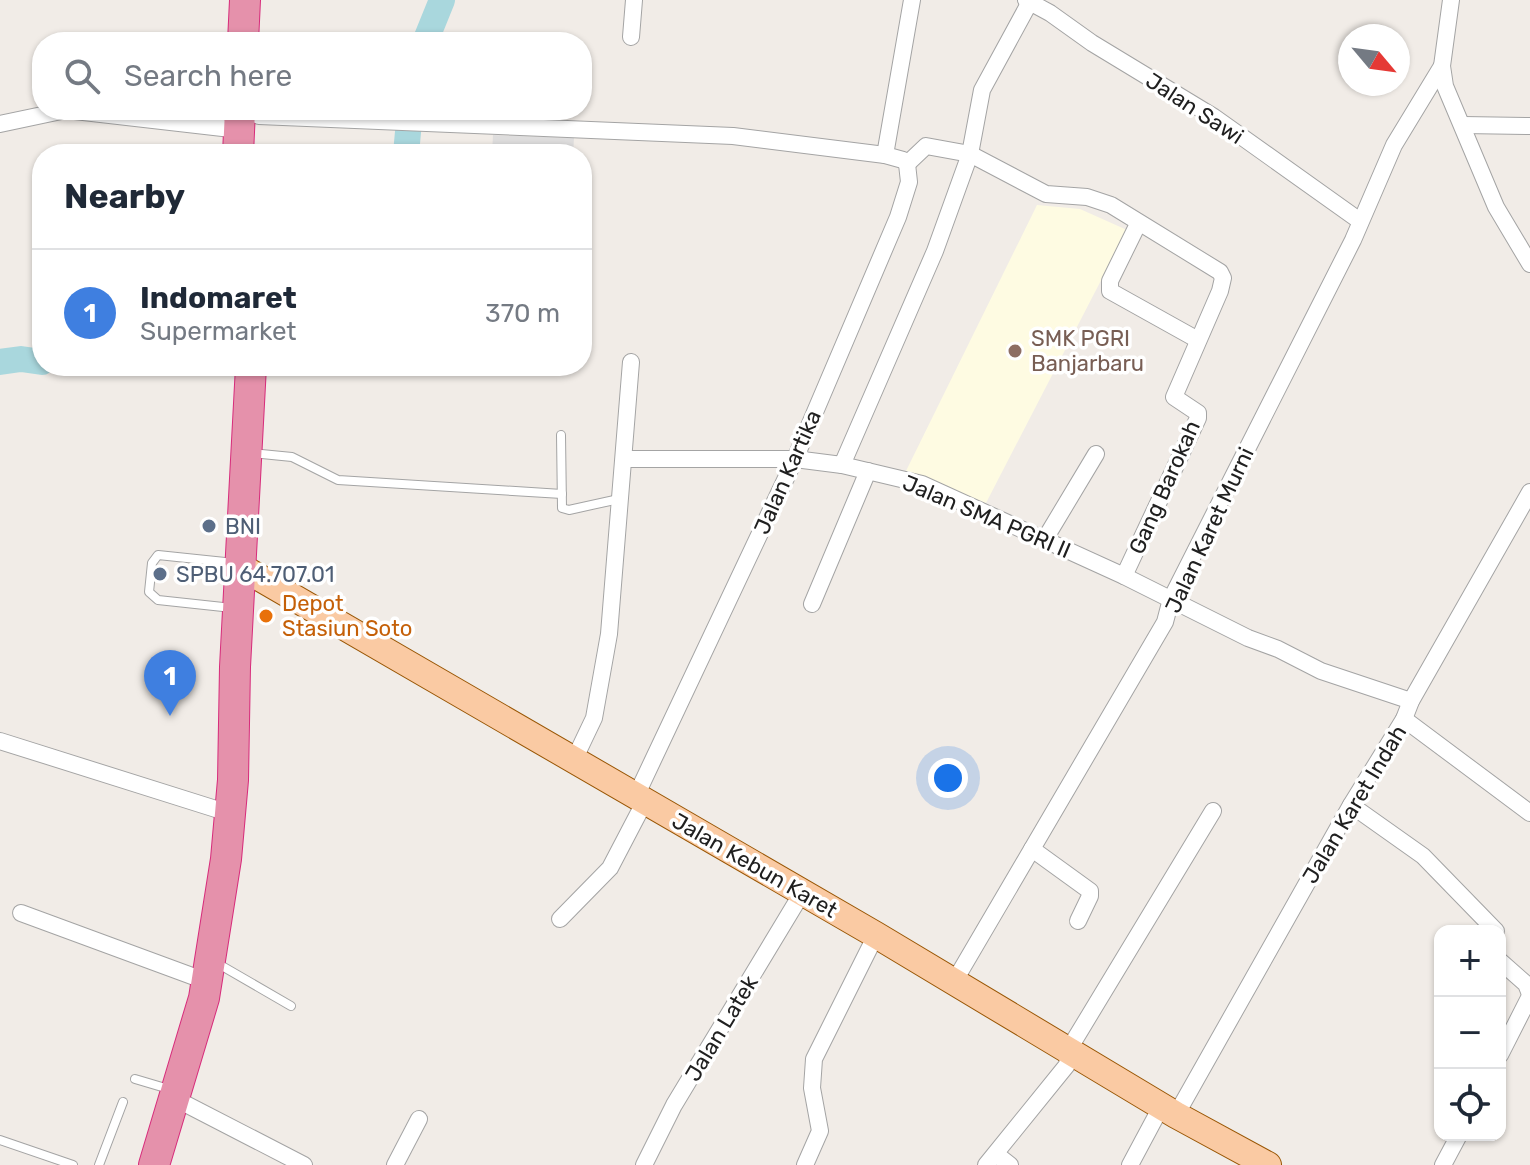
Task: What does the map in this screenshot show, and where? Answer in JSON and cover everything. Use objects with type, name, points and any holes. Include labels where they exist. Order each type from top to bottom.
[{"type":"highway","points":[[243,32],[245,0]]},
{"type":"highway","points":[[264,32],[265,0]]},
{"type":"highway","points":[[247,124],[254,144]]},
{"type":"highway","points":[[139,1165],[157,1088],[202,968],[226,859],[233,780],[231,376]]},
{"type":"highway","points":[[202,968],[219,810],[215,775],[223,607],[233,565],[247,453],[251,376]]},
{"type":"highway","points":[[154,1165],[157,1088]]},
{"type":"main road","name":"Jalan Kebun Karet","points":[[233,565],[876,935],[1168,1111],[1268,1165]]},
{"type":"street","points":[[631,37],[634,0]]},
{"type":"street","points":[[885,155],[912,0]]},
{"type":"street","points":[[1451,0],[1442,66],[1445,86],[1496,207],[1530,264]]},
{"type":"street","points":[[842,465],[935,251],[970,154],[982,90],[1029,1]]},
{"type":"street","name":"Jalan Sawi","points":[[1029,1],[1214,117],[1360,221]]},
{"type":"street","name":"Jalan Karet Murni","points":[[954,982],[1165,622],[1171,599],[1360,221],[1394,145],[1442,66]]},
{"type":"street","points":[[0,124],[32,117]]},
{"type":"street","points":[[195,120],[247,124],[408,122],[733,136],[885,155],[907,164],[926,146],[970,154],[1046,194],[1087,197],[1111,205],[1135,219],[1138,224],[1110,281],[1110,291],[1198,340]]},
{"type":"street","points":[[1463,125],[1530,126]]},
{"type":"street","name":"Jalan Kartika","points":[[560,919],[610,868],[795,459],[898,217],[909,182],[907,164]]},
{"type":"street","name":"Gang Barokah","points":[[1124,576],[1198,418],[1198,413],[1174,397],[1223,278],[1214,268],[1138,224]]},
{"type":"street","points":[[574,760],[590,729],[598,704],[614,595],[631,362]]},
{"type":"street","points":[[1045,539],[1096,454]]},
{"type":"street","name":"Jalan SMA PGRI II","points":[[624,459],[795,459],[842,465],[922,484],[1124,576],[1321,671],[1411,701]]},
{"type":"street","points":[[812,604],[868,471]]},
{"type":"street","name":"Jalan Karet Indah","points":[[1130,1165],[1168,1111],[1404,719],[1411,701],[1530,492]]},
{"type":"street","points":[[1404,719],[1530,813]]},
{"type":"street","points":[[0,741],[219,810]]},
{"type":"street","points":[[1351,805],[1423,856],[1490,925]]},
{"type":"street","points":[[1010,1165],[991,1159],[1059,1078],[1067,1065],[1069,1049],[1213,811]]},
{"type":"street","points":[[1032,849],[1090,891],[1078,921]]},
{"type":"street","name":"Jalan Latek","points":[[644,1165],[674,1105],[802,893]]},
{"type":"street","points":[[21,913],[202,968]]},
{"type":"street","points":[[805,1165],[820,1131],[812,1088],[814,1059],[876,935]]},
{"type":"street","points":[[1506,966],[1526,984],[1530,995],[1506,1043]]},
{"type":"street","points":[[157,1088],[304,1165]]},
{"type":"street","points":[[395,1165],[419,1119]]},
{"type":"street","points":[[1443,1165],[1456,1141]]},
{"type":"lane","points":[[561,435],[562,508],[566,510],[621,499]]},
{"type":"lane","points":[[247,453],[292,457],[322,475],[338,480],[562,494]]},
{"type":"lane","points":[[223,607],[158,600],[149,592],[152,563],[158,555],[233,565]]},
{"type":"lane","points":[[202,968],[291,1006]]},
{"type":"lane","points":[[99,1165],[123,1102]]},
{"type":"lane","points":[[0,1140],[73,1165]]},
{"type":"shaded area","points":[[493,135],[574,138],[574,144],[493,144]]},
{"type":"shaded area","name":"SMK PGRI Banjarbaru","points":[[1037,205],[1080,209],[1127,230],[986,503],[906,471]]},
{"type":"waterway","points":[[429,32],[442,0]]},
{"type":"waterway","points":[[407,144],[409,120]]},
{"type":"waterway","points":[[0,362],[32,361]]},
{"type":"place","name":"SMK PGRI Banjarbaru","points":[[1015,351]]},
{"type":"place","name":"BNI","points":[[209,526]]},
{"type":"place","name":"SPBU 64.707.01","points":[[160,574]]},
{"type":"place","name":"Depot Stasiun Soto","points":[[266,616]]},
{"type":"place","name":"Indomaret","points":[[170,716]]}]
